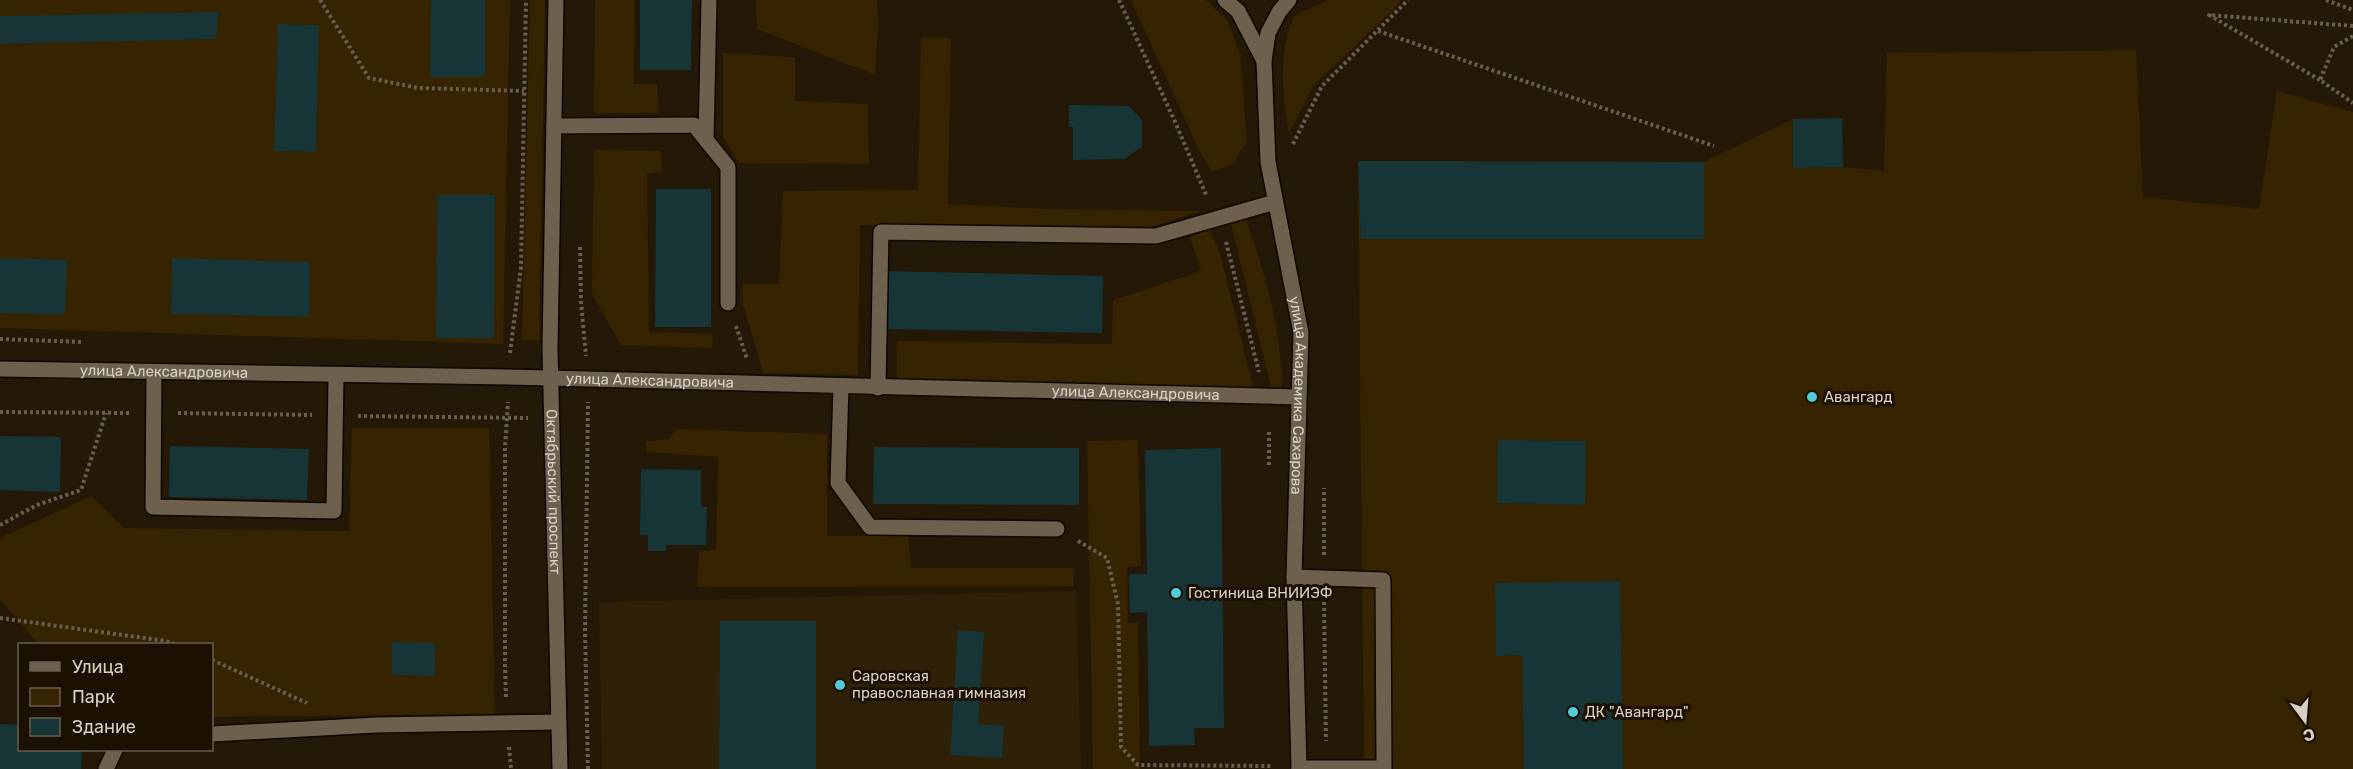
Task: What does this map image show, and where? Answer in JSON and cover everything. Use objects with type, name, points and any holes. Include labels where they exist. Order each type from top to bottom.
[{"type":"street","name":"Октябрьский проспект","points":[[556,0],[550,379],[560,769]]},
{"type":"street","points":[[706,140],[709,0]]},
{"type":"street","name":"улица Академика Сахарова","points":[[1225,0],[1238,11],[1264,62]]},
{"type":"street","name":"улица Академика Сахарова","points":[[1289,0],[1279,12],[1268,33],[1264,62],[1268,162],[1301,333],[1294,577],[1299,769]]},
{"type":"street","points":[[554,126],[694,125],[728,167],[728,303]]},
{"type":"street","points":[[878,388],[881,232],[1156,236],[1275,202]]},
{"type":"street","name":"улица Александровича","points":[[0,369],[550,379],[1298,397]]},
{"type":"street","points":[[154,372],[153,507],[334,511],[336,375]]},
{"type":"street","points":[[840,387],[838,483],[870,527],[1057,529]]},
{"type":"street","points":[[1294,577],[1383,580],[1384,768],[1299,769]]},
{"type":"street","points":[[213,734],[376,725],[559,722]]},
{"type":"street","points":[[106,769],[115,751]]},
{"type":"path","points":[[320,0],[369,78],[418,88],[524,91]]},
{"type":"path","points":[[510,350],[520,267],[526,0]]},
{"type":"path","points":[[1119,0],[1176,124],[1226,243],[1260,376]]},
{"type":"path","points":[[2326,0],[2353,10]]},
{"type":"path","points":[[2353,26],[2209,15],[2320,80],[2353,103]]},
{"type":"path","points":[[1378,31],[1714,146]]},
{"type":"path","points":[[2320,80],[2334,46],[2353,36]]},
{"type":"path","points":[[728,303],[747,359]]},
{"type":"path","points":[[0,412],[589,419],[585,630],[588,769]]},
{"type":"path","points":[[0,525],[37,505],[81,490],[106,412]]},
{"type":"path","points":[[507,417],[505,666],[511,769]]},
{"type":"path","points":[[1057,529],[1107,558],[1118,604],[1122,747],[1138,765],[1271,766]]},
{"type":"path","points":[[0,618],[170,643]]},
{"type":"path","points":[[213,660],[315,707]]},
{"type":"shaded area","name":"Саровская православная гимназия","points":[[1076,591],[1081,769],[602,769],[599,602]]},
{"type":"green space","points":[[0,0],[510,0],[503,344],[0,328]]},
{"type":"green space","points":[[530,0],[545,0],[539,340],[522,340]]},
{"type":"green space","points":[[595,0],[635,0],[634,84],[657,84],[658,113],[594,113]]},
{"type":"green space","points":[[756,0],[877,0],[875,75],[757,29]]},
{"type":"green space","points":[[1131,0],[1206,0],[1227,20],[1240,53],[1247,142],[1233,164],[1212,172],[1200,152]]},
{"type":"green space","points":[[1328,0],[1401,0],[1314,85],[1289,134],[1283,60],[1289,31],[1294,16]]},
{"type":"green space","points":[[921,38],[951,38],[948,204],[1047,209],[1200,211],[1151,227],[860,225],[858,375],[763,373],[743,304],[742,284],[779,284],[783,191],[918,190]]},
{"type":"green space","name":"Авангард","points":[[2136,50],[2143,197],[2259,209],[2277,91],[2353,112],[2353,769],[1364,769],[1358,161],[1704,162],[1793,119],[1842,118],[1843,167],[1884,171],[1887,53]]},
{"type":"green space","points":[[723,53],[795,57],[795,101],[868,104],[869,164],[739,163],[723,137]]},
{"type":"green space","points":[[594,150],[661,151],[662,172],[647,174],[649,332],[713,334],[712,348],[621,345],[592,294]]},
{"type":"green space","points":[[1245,216],[1271,301],[1279,345],[1282,389],[1271,387],[1230,220]]},
{"type":"green space","points":[[1210,229],[1221,257],[1253,387],[897,382],[897,341],[1112,344],[1113,300],[1201,271],[1190,237]]},
{"type":"green space","points":[[352,428],[489,428],[495,714],[213,717],[213,643],[37,643],[0,599],[0,538],[91,496],[124,528],[349,531]]},
{"type":"green space","points":[[677,429],[827,434],[827,536],[908,536],[911,568],[1074,568],[1073,586],[697,587],[699,552],[716,549],[718,457],[646,452],[646,441],[669,439]]},
{"type":"green space","points":[[1138,440],[1141,566],[1127,567],[1128,623],[1138,623],[1140,769],[1093,769],[1087,441]]},
{"type":"building","points":[[431,0],[485,0],[485,77],[430,77]]},
{"type":"building","points":[[640,0],[692,0],[691,70],[640,70]]},
{"type":"building","points":[[219,12],[216,39],[0,44],[0,16]]},
{"type":"building","points":[[278,24],[319,25],[316,152],[274,151]]},
{"type":"building","points":[[1069,105],[1129,106],[1142,120],[1142,147],[1124,159],[1073,160],[1073,127],[1069,127]]},
{"type":"building","points":[[1842,118],[1843,167],[1793,168],[1793,119]]},
{"type":"building","points":[[1358,161],[1704,162],[1704,239],[1361,239]]},
{"type":"building","points":[[656,189],[711,189],[711,327],[655,327]]},
{"type":"building","points":[[437,195],[495,195],[494,338],[436,338]]},
{"type":"building","points":[[0,258],[67,260],[65,315],[0,313]]},
{"type":"building","points":[[172,258],[310,262],[309,317],[171,314]]},
{"type":"building","points":[[887,271],[1103,276],[1102,333],[886,329]]},
{"type":"building","points":[[0,436],[61,437],[60,492],[0,490]]},
{"type":"building","points":[[1498,440],[1586,441],[1585,505],[1497,503]]},
{"type":"building","points":[[170,446],[309,449],[307,500],[169,497]]},
{"type":"building","points":[[874,447],[1079,448],[1079,505],[873,504]]},
{"type":"building","name":"Гостиница ВНИИЭФ","points":[[1221,448],[1224,728],[1194,728],[1195,745],[1149,746],[1147,612],[1130,613],[1129,574],[1147,574],[1145,450]]},
{"type":"building","points":[[641,469],[701,470],[701,507],[707,507],[706,545],[666,545],[666,551],[648,551],[648,535],[640,535]]},
{"type":"building","name":"ДК \"Авангард\"","points":[[1620,581],[1623,769],[1524,769],[1522,655],[1496,656],[1495,583]]},
{"type":"building","points":[[720,621],[816,621],[816,769],[719,769]]},
{"type":"building","points":[[958,630],[984,632],[978,724],[1004,726],[1002,758],[950,755]]},
{"type":"building","points":[[392,642],[435,643],[435,676],[392,675]]},
{"type":"building","points":[[0,724],[18,725],[18,751],[82,751],[81,769],[0,769]]},
{"type":"place","name":"Авангард","points":[[1812,397]]},
{"type":"place","name":"Гостиница ВНИИЭФ","points":[[1176,593]]},
{"type":"place","name":"Саровская православная гимназия","points":[[840,685]]},
{"type":"place","name":"ДК \"Авангард\"","points":[[1573,712]]}]
